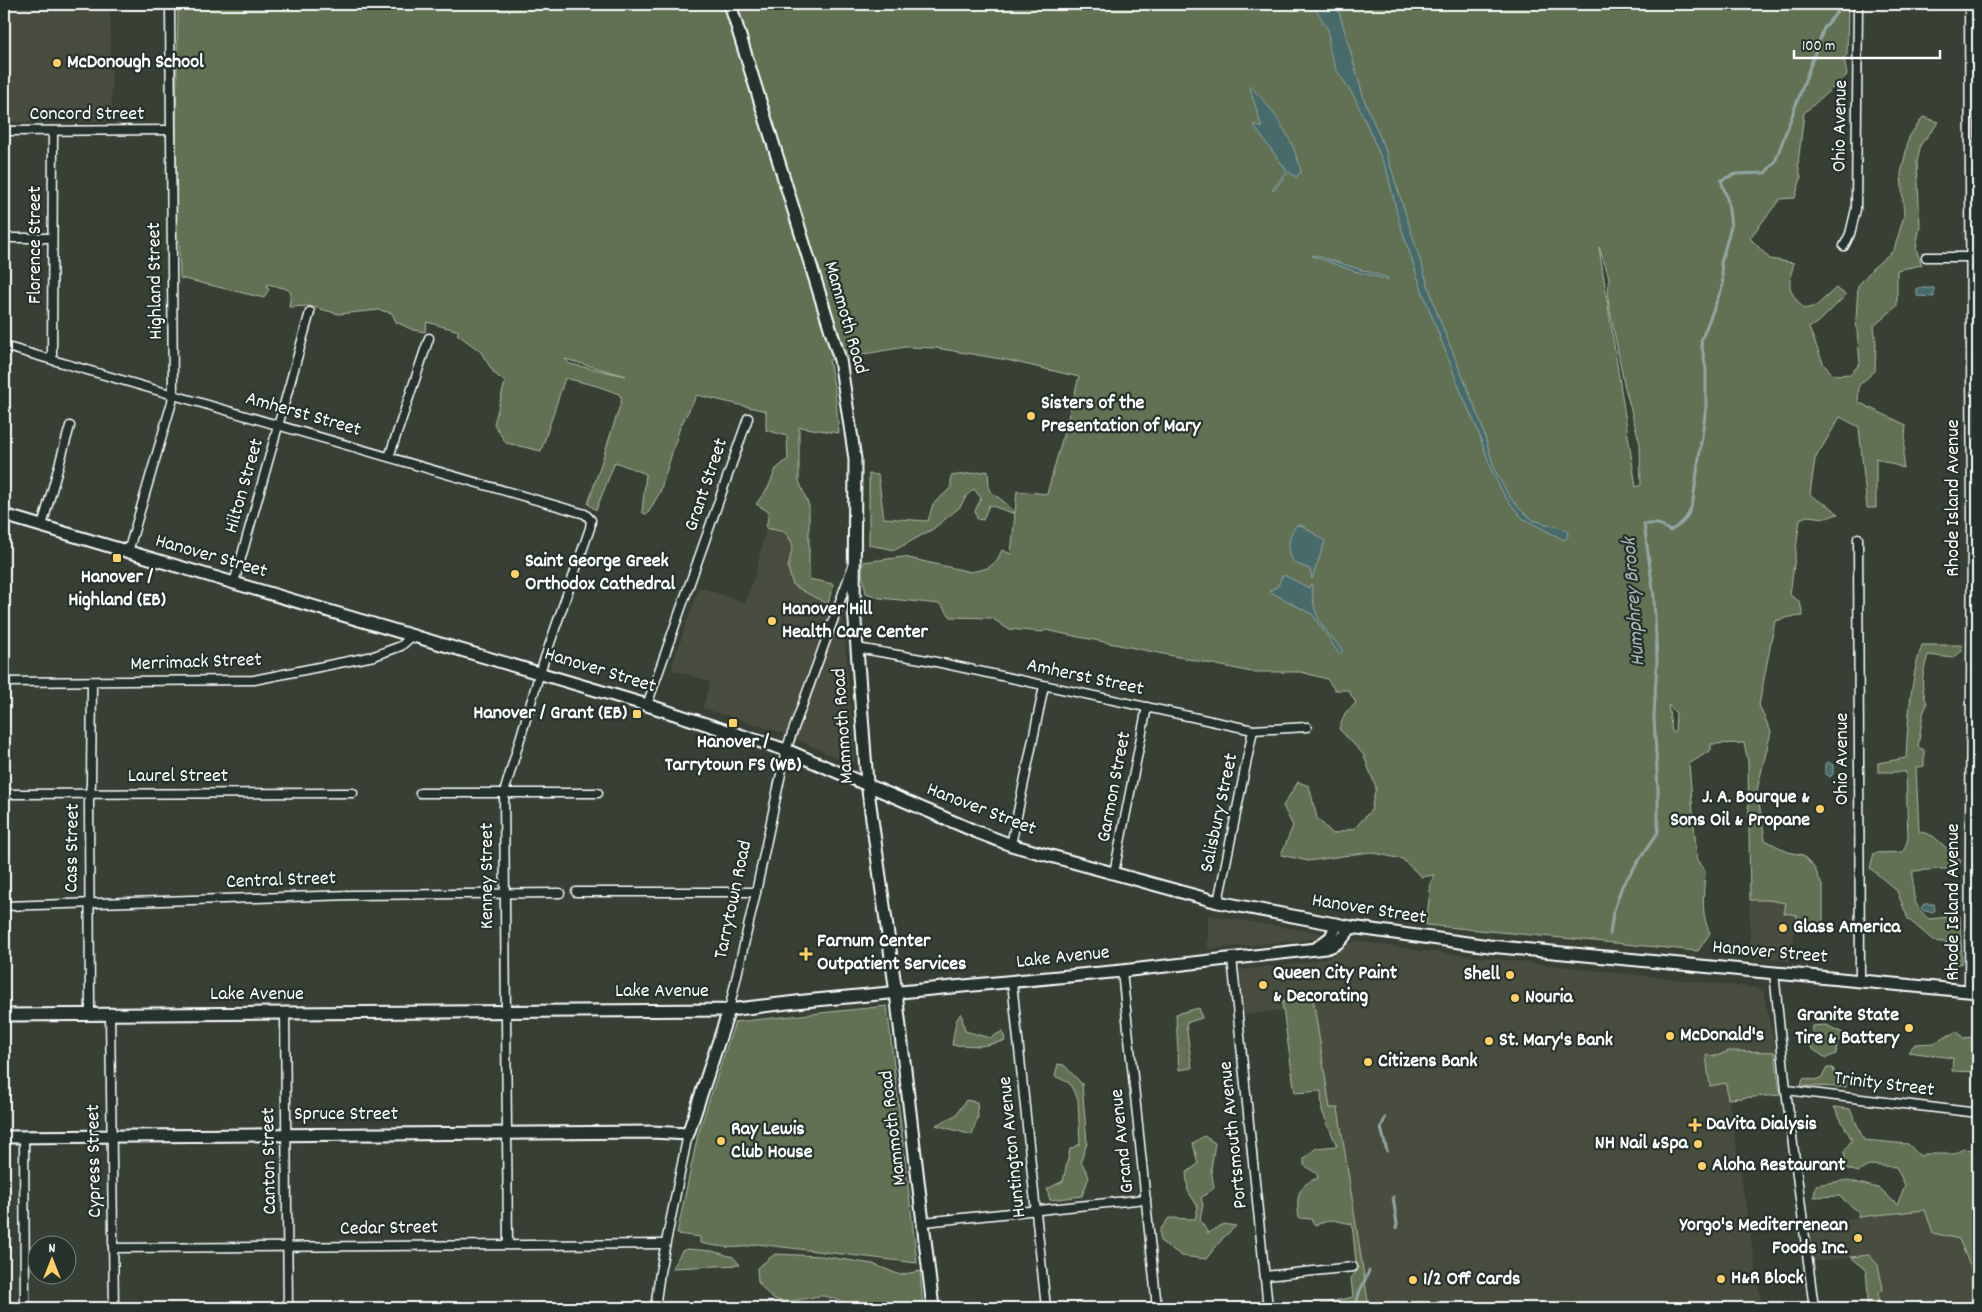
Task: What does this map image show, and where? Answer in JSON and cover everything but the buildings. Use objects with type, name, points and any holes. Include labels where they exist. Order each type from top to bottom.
[{"type":"street","name":"Highland Street","points":[[128,552],[173,394],[170,4]]},
{"type":"street","name":"Mammoth Road","points":[[730,4],[840,360],[855,459],[854,564],[857,648],[866,783],[896,993],[933,1308]]},
{"type":"street","name":"Ohio Avenue","points":[[1844,246],[1850,234],[1856,210],[1858,4]]},
{"type":"street","name":"Rhode Island Avenue","points":[[1968,4],[1974,992]]},
{"type":"street","name":"Concord Street","points":[[4,131],[170,130]]},
{"type":"street","name":"Florence Street","points":[[52,359],[53,131]]},
{"type":"street","points":[[4,238],[52,238]]},
{"type":"street","points":[[1926,257],[1978,256]]},
{"type":"street","name":"Hilton Street","points":[[234,583],[310,312]]},
{"type":"street","points":[[389,457],[429,338]]},
{"type":"street","name":"Amherst Street","points":[[4,346],[585,514],[590,520]]},
{"type":"street","name":"Grant Street","points":[[647,704],[748,418]]},
{"type":"street","points":[[42,526],[70,426]]},
{"type":"street","name":"Hanover Street","points":[[4,515],[647,704],[786,750],[976,832],[1011,845],[1218,902],[1351,927],[1489,946],[1974,992]]},
{"type":"street","name":"Kenney Street","points":[[508,1244],[504,793],[540,672],[590,528],[590,520]]},
{"type":"street","name":"Ohio Avenue","points":[[1858,538],[1860,980]]},
{"type":"street","name":"Tarrytown Road","points":[[655,1308],[665,1244],[688,1134],[729,1010],[786,750],[854,564]]},
{"type":"street","name":"Merrimack Street","points":[[4,682],[254,680],[374,656],[401,646],[412,636]]},
{"type":"street","name":"Amherst Street","points":[[857,648],[927,660],[1253,730],[1307,727]]},
{"type":"street","name":"Cass Street","points":[[90,1014],[88,903],[92,682]]},
{"type":"street","points":[[1011,845],[1044,686]]},
{"type":"street","name":"Garmon Street","points":[[1114,873],[1147,707]]},
{"type":"street","name":"Salisbury Street","points":[[1218,902],[1253,730]]},
{"type":"street","name":"Laurel Street","points":[[4,794],[353,793]]},
{"type":"street","points":[[420,793],[598,793]]},
{"type":"street","points":[[576,892],[756,892]]},
{"type":"street","name":"Central Street","points":[[4,906],[352,895],[560,893]]},
{"type":"street","points":[[1317,948],[1331,937],[1337,924]]},
{"type":"street","name":"Lake Avenue","points":[[4,1014],[285,1014],[729,1010],[1012,982],[1332,947],[1344,937],[1351,927]]},
{"type":"street","name":"Portsmouth Avenue","points":[[1232,958],[1268,1308]]},
{"type":"street","name":"Grand Avenue","points":[[1122,970],[1157,1308]]},
{"type":"street","points":[[1774,972],[1786,1090],[1814,1308]]},
{"type":"street","name":"Huntington Avenue","points":[[1012,982],[1046,1308]]},
{"type":"street","name":"Cypress Street","points":[[110,1014],[114,1308]]},
{"type":"street","name":"Canton Street","points":[[285,1014],[288,1308]]},
{"type":"street","name":"Trinity Street","points":[[1786,1090],[1978,1113]]},
{"type":"street","name":"Spruce Street","points":[[4,1137],[666,1132],[688,1134]]},
{"type":"street","points":[[24,1136],[25,1308]]},
{"type":"street","points":[[924,1222],[1146,1200]]},
{"type":"street","name":"Cedar Street","points":[[113,1248],[665,1244]]},
{"type":"street","points":[[1265,1276],[1353,1267]]},
{"type":"shaded area","name":"McDonough School","points":[[4,4],[110,4],[112,121],[4,122]]},
{"type":"shaded area","points":[[766,528],[785,532],[793,544],[788,568],[812,596],[828,604],[825,615],[843,620],[855,762],[852,764],[782,733],[703,708],[710,682],[671,669],[699,587],[745,603],[757,569]]},
{"type":"shaded area","points":[[1750,900],[1768,900],[1787,904],[1798,915],[1790,961],[1750,956]]},
{"type":"shaded area","points":[[1208,915],[1320,933],[1320,936],[1316,939],[1208,949]]},
{"type":"shaded area","points":[[1357,941],[1415,950],[1763,989],[1775,1051],[1729,1051],[1717,1056],[1706,1056],[1710,1085],[1726,1083],[1762,1308],[1369,1308],[1338,1108],[1330,1108],[1282,1003],[1283,1010],[1236,1016],[1230,971],[1309,962],[1330,957],[1348,944]]},
{"type":"shaded area","points":[[1925,1210],[1933,1233],[1959,1239],[1978,1285],[1978,1308],[1879,1308],[1869,1255],[1813,1262],[1809,1223]]},
{"type":"green space","points":[[178,4],[1848,4],[1847,55],[1844,58],[1847,75],[1804,113],[1798,164],[1801,178],[1795,198],[1780,199],[1750,238],[1770,259],[1794,263],[1790,278],[1790,288],[1804,309],[1816,306],[1836,288],[1846,295],[1822,319],[1809,328],[1824,365],[1834,375],[1851,374],[1860,363],[1856,319],[1858,286],[1873,268],[1894,250],[1904,216],[1901,174],[1909,137],[1923,117],[1939,122],[1921,144],[1917,162],[1920,225],[1916,249],[1922,265],[1897,270],[1897,306],[1874,326],[1876,343],[1875,371],[1859,385],[1858,402],[1906,425],[1903,468],[1876,458],[1876,508],[1867,508],[1859,427],[1840,417],[1815,459],[1810,494],[1838,514],[1826,518],[1807,516],[1800,519],[1790,595],[1800,602],[1803,616],[1775,621],[1759,705],[1771,732],[1757,790],[1765,840],[1788,852],[1803,855],[1815,869],[1823,888],[1823,926],[1797,923],[1797,915],[1784,913],[1786,903],[1750,900],[1748,762],[1744,743],[1711,744],[1711,750],[1689,764],[1697,860],[1705,871],[1704,910],[1710,933],[1698,951],[1426,925],[1431,882],[1434,875],[1422,877],[1402,859],[1370,852],[1308,861],[1281,855],[1293,826],[1283,806],[1298,782],[1309,786],[1317,818],[1333,834],[1355,828],[1371,810],[1376,787],[1363,754],[1339,729],[1345,713],[1356,703],[1348,690],[1335,690],[1327,679],[1301,672],[1252,672],[1045,630],[1043,632],[1008,629],[992,618],[951,617],[940,604],[880,598],[866,593],[862,573],[863,562],[904,557],[971,572],[988,568],[997,561],[1002,550],[1011,554],[1015,514],[989,505],[983,520],[977,519],[975,511],[981,498],[974,489],[967,495],[960,507],[933,529],[895,550],[869,545],[869,474],[878,475],[884,518],[928,521],[933,504],[951,488],[951,476],[988,471],[989,490],[1015,513],[1017,491],[1047,494],[1079,377],[1007,360],[936,348],[905,347],[829,360],[835,391],[839,433],[799,427],[799,481],[809,506],[809,579],[833,584],[828,604],[793,585],[788,568],[793,544],[785,532],[766,528],[769,512],[756,504],[768,488],[776,469],[788,459],[787,436],[766,430],[766,411],[697,395],[680,427],[660,492],[647,515],[642,512],[646,474],[615,462],[596,510],[588,504],[622,399],[619,394],[565,378],[541,451],[506,443],[494,424],[505,382],[494,373],[480,351],[457,334],[459,331],[427,322],[425,332],[413,330],[396,322],[392,313],[379,310],[339,314],[309,306],[289,307],[291,293],[287,289],[268,284],[266,287],[269,289],[264,298],[180,278],[179,242],[177,237]],"holes":[[[1599,247],[1609,277],[1608,299],[1624,384],[1640,444],[1641,485],[1636,487]],[[565,359],[626,376],[570,364]],[[1668,705],[1676,713],[1675,731],[1672,732]]]},
{"type":"green space","points":[[1922,645],[1961,645],[1962,651],[1953,658],[1928,655],[1923,680],[1923,691],[1927,704],[1923,714],[1918,747],[1924,750],[1924,766],[1916,768],[1919,831],[1933,836],[1961,861],[1957,868],[1913,871],[1914,898],[1923,914],[1929,919],[1960,916],[1962,963],[1954,965],[1950,943],[1934,941],[1908,919],[1897,891],[1870,868],[1874,853],[1903,852],[1908,839],[1906,772],[1878,772],[1878,763],[1906,758],[1912,687]]},
{"type":"green space","points":[[1313,998],[1330,1108],[1338,1108],[1369,1308],[1321,1308],[1320,1304],[1353,1297],[1351,1278],[1357,1271],[1352,1224],[1332,1220],[1315,1225],[1311,1219],[1299,1218],[1298,1198],[1302,1188],[1318,1178],[1317,1174],[1304,1165],[1304,1159],[1316,1148],[1337,1146],[1322,1111],[1321,1091],[1295,1093],[1282,1002]]},
{"type":"green space","points":[[887,1006],[917,1263],[757,1244],[743,1247],[721,1247],[700,1243],[700,1237],[677,1234],[698,1134],[735,1022]]},
{"type":"green space","points":[[1977,1007],[1978,1072],[1952,1071],[1953,1058],[1908,1052],[1915,1044],[1934,1043],[1957,1031],[1963,1038],[1974,1037]]},
{"type":"green space","points":[[1199,1008],[1202,1018],[1186,1023],[1192,1068],[1179,1070],[1176,1014]]},
{"type":"green space","points":[[961,1013],[965,1031],[990,1038],[1003,1031],[1005,1041],[981,1046],[952,1045],[956,1021]]},
{"type":"green space","points":[[1826,1025],[1845,1034],[1845,1040],[1837,1041],[1836,1054],[1826,1058],[1811,1048],[1812,1026]]},
{"type":"green space","points":[[1729,1051],[1775,1052],[1780,1095],[1728,1099],[1726,1083],[1710,1086],[1706,1055],[1717,1056]]},
{"type":"green space","points":[[1058,1064],[1064,1065],[1082,1084],[1087,1143],[1081,1161],[1089,1177],[1082,1196],[1050,1200],[1047,1189],[1063,1181],[1070,1149],[1080,1144],[1078,1099],[1069,1083],[1055,1076]]},
{"type":"green space","points":[[1827,1068],[1833,1068],[1835,1074],[1846,1076],[1846,1087],[1801,1086],[1803,1078],[1815,1080],[1822,1077]]},
{"type":"green space","points":[[966,1100],[977,1102],[978,1117],[972,1135],[936,1125],[956,1115]]},
{"type":"green space","points":[[1834,1107],[1850,1109],[1864,1140],[1908,1144],[1920,1156],[1925,1154],[1954,1154],[1963,1149],[1978,1150],[1978,1285],[1959,1239],[1933,1233],[1925,1210],[1858,1217],[1859,1212],[1839,1196],[1814,1197],[1816,1185],[1848,1180],[1881,1189],[1897,1205],[1905,1185],[1896,1167],[1870,1165],[1858,1172],[1846,1168],[1844,1151],[1852,1140]]},
{"type":"green space","points":[[1204,1136],[1215,1143],[1211,1169],[1214,1188],[1201,1198],[1203,1205],[1200,1220],[1208,1233],[1224,1224],[1236,1226],[1223,1238],[1206,1259],[1182,1256],[1160,1241],[1160,1230],[1169,1218],[1195,1219],[1198,1207],[1188,1191],[1186,1173],[1198,1164],[1193,1143]]},
{"type":"green space","points":[[687,1249],[712,1251],[733,1257],[740,1265],[672,1268],[682,1251]]},
{"type":"green space","points":[[775,1254],[821,1256],[873,1264],[900,1275],[920,1271],[923,1308],[857,1308],[824,1296],[779,1301],[768,1294],[758,1282],[757,1268]]},
{"type":"green space","points":[[1869,1255],[1878,1265],[1883,1289],[1878,1293],[1879,1308],[1867,1308],[1866,1270],[1851,1257]]},
{"type":"water","points":[[1313,4],[1335,4],[1340,15],[1364,99],[1385,149],[1437,313],[1480,420],[1495,471],[1511,499],[1524,513],[1533,520],[1567,530],[1568,536],[1564,540],[1522,518],[1506,498],[1493,474],[1478,431],[1423,293],[1399,221],[1387,171],[1355,98],[1337,71],[1330,52],[1328,30]]},
{"type":"water","points":[[1249,85],[1274,114],[1288,136],[1301,172],[1296,177],[1289,172],[1273,191],[1287,171],[1256,129],[1254,124],[1262,128]]},
{"type":"water","points":[[1314,255],[1388,278],[1388,280],[1354,271],[1312,256]]},
{"type":"water","points":[[1917,288],[1934,288],[1934,297],[1917,296]]},
{"type":"water","points":[[1297,525],[1303,526],[1325,541],[1312,579],[1310,569],[1294,563],[1290,553],[1291,533]]},
{"type":"water","points":[[1282,576],[1286,576],[1309,588],[1310,584],[1312,585],[1314,606],[1320,621],[1343,651],[1339,654],[1313,615],[1269,591],[1278,586]]},
{"type":"water","points":[[1828,762],[1833,765],[1833,774],[1830,777],[1825,773],[1825,765]]},
{"type":"water","points":[[1924,904],[1934,904],[1935,910],[1933,912],[1924,911],[1921,908]]},
{"type":"waterway","name":"Humphrey Brook","points":[[1610,934],[1613,913],[1622,886],[1658,832],[1654,717],[1657,659],[1654,597],[1644,524],[1659,524],[1670,531],[1685,519],[1693,501],[1706,407],[1706,370],[1701,341],[1723,285],[1721,263],[1731,226],[1728,202],[1721,180],[1736,174],[1765,173],[1775,162],[1824,28],[1838,11],[1840,4]]},
{"type":"waterway","name":"Humphrey Brook","points":[[1385,1118],[1381,1128],[1387,1151]]},
{"type":"waterway","name":"Humphrey Brook","points":[[1393,1197],[1396,1228]]},
{"type":"waterway","name":"Humphrey Brook","points":[[1355,1308],[1359,1293],[1369,1271]]},
{"type":"place","name":"McDonough School","points":[[57,63]]},
{"type":"place","name":"Sisters of the Presentation of Mary","points":[[1031,416]]},
{"type":"place","name":"Hanover / Highland (EB)","points":[[117,558]]},
{"type":"place","name":"Saint George Greek Orthodox Cathedral","points":[[515,574]]},
{"type":"place","name":"Hanover Hill Health Care Center","points":[[772,621]]},
{"type":"place","name":"Hanover / Grant (EB)","points":[[637,714]]},
{"type":"place","name":"Hanover / Tarrytown FS (WB)","points":[[733,723]]},
{"type":"place","name":"J. A. Bourque & Sons Oil & Propane","points":[[1820,809]]},
{"type":"place","name":"Glass America","points":[[1783,928]]},
{"type":"place","name":"Farnum Center Outpatient Services","points":[[806,954]]},
{"type":"place","name":"Shell","points":[[1510,975]]},
{"type":"place","name":"Queen City Paint & Decorating","points":[[1263,985]]},
{"type":"place","name":"Nouria","points":[[1515,998]]},
{"type":"place","name":"Granite State Tire & Battery","points":[[1909,1028]]},
{"type":"place","name":"McDonald's","points":[[1670,1036]]},
{"type":"place","name":"St. Mary's Bank","points":[[1489,1041]]},
{"type":"place","name":"Citizens Bank","points":[[1368,1062]]},
{"type":"place","name":"DaVita Dialysis","points":[[1695,1125]]},
{"type":"place","name":"Ray Lewis Club House","points":[[721,1141]]},
{"type":"place","name":"NH Nail &Spa","points":[[1698,1144]]},
{"type":"place","name":"Aloha Restaurant","points":[[1702,1166]]},
{"type":"place","name":"Yorgo's Mediterrenean Foods Inc.","points":[[1858,1238]]},
{"type":"place","name":"H&R Block","points":[[1721,1279]]},
{"type":"place","name":"1/2 Off Cards","points":[[1413,1280]]}]
